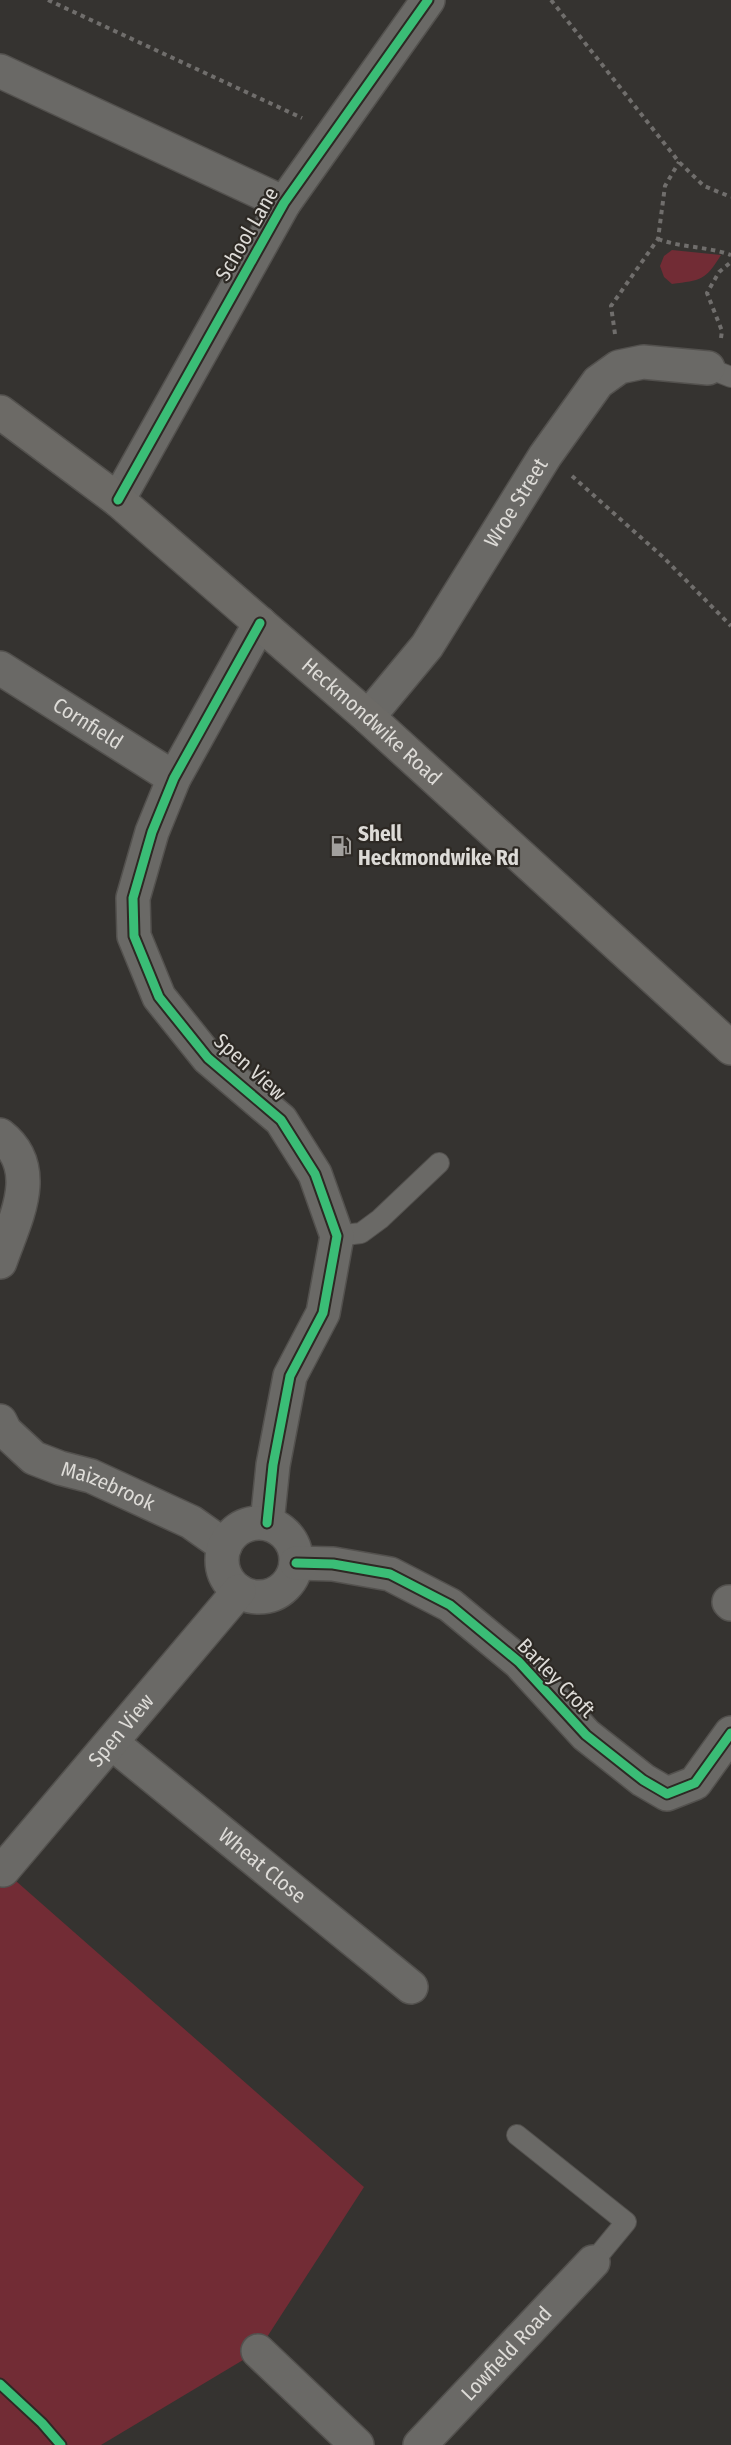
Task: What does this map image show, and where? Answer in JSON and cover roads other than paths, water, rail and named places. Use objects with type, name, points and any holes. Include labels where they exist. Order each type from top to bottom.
[{"type":"main road","name":"Heckmondwike Road","points":[[0,412],[118,500],[260,622],[368,717],[731,1048]]},
{"type":"street","name":"School Lane","points":[[118,500],[284,203],[419,4]]},
{"type":"street","name":"School Lane","points":[[0,71],[284,203]]},
{"type":"street","name":"Wroe Street","points":[[368,717],[427,646],[545,456],[598,382],[619,367],[643,362],[719,372]]},
{"type":"street","name":"Spen View","points":[[260,622],[174,778],[152,832],[133,898],[134,936],[159,997],[208,1058],[281,1120],[315,1174],[337,1236],[323,1313],[290,1376],[273,1465],[267,1523]]},
{"type":"street","name":"Cornfield","points":[[0,668],[174,778]]},
{"type":"street","points":[[0,1135],[9,1142],[22,1165],[23,1197],[0,1262]]},
{"type":"street","name":"Maizebrook","points":[[0,1421],[5,1431],[34,1458],[91,1476],[191,1522],[225,1546]]},
{"type":"street","points":[[254,1523],[267,1523],[286,1534],[296,1553],[293,1576],[276,1594],[263,1597],[250,1596],[239,1591],[229,1582],[223,1571],[222,1558],[225,1546],[232,1535],[242,1527],[254,1523]]},
{"type":"street","name":"Barley Croft","points":[[296,1563],[333,1564],[390,1574],[450,1605],[519,1662],[586,1735],[642,1780],[667,1794],[695,1783],[731,1733]]},
{"type":"street","name":"Spen View","points":[[3,1870],[239,1591]]},
{"type":"street","name":"Wheat Close","points":[[112,1743],[411,1987]]},
{"type":"street","name":"Lowfield Road","points":[[420,2445],[593,2262]]},
{"type":"street","points":[[258,2351],[357,2445]]},
{"type":"lane","points":[[337,1236],[361,1233],[380,1219],[438,1163]]},
{"type":"lane","points":[[517,2135],[626,2222],[593,2262]]},
{"type":"place","name":"Shell Heckmondwike Rd","points":[[341,846]]}]
